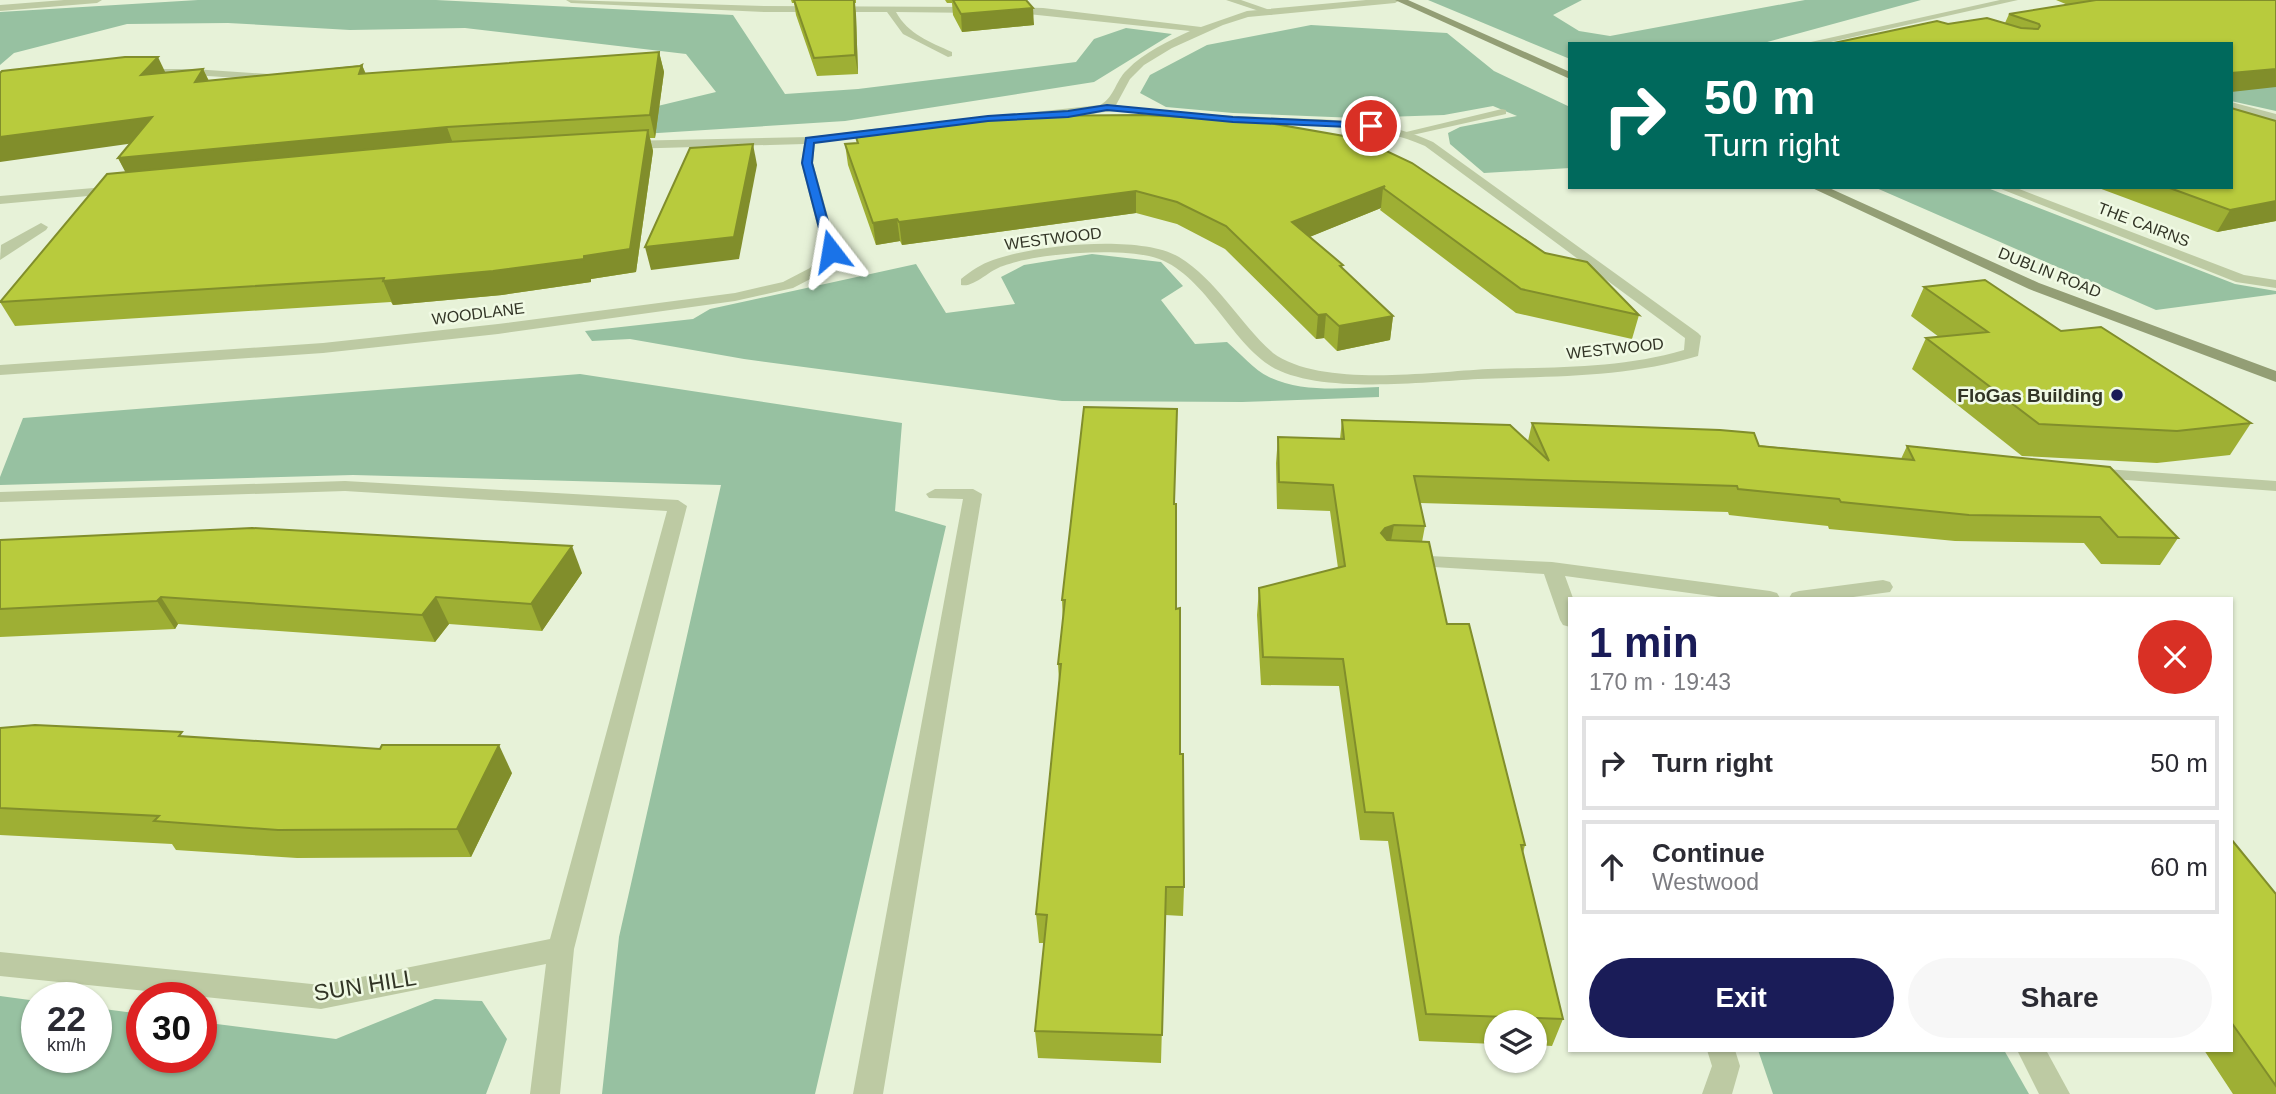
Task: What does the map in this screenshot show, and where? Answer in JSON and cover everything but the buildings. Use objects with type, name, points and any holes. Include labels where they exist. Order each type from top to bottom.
[{"type":"main road","points":[[1400,0],[1568,75]]},
{"type":"main road","name":"DUBLIN ROAD","points":[[1820,189],[2034,286],[2276,377]]},
{"type":"street","points":[[0,8],[97,0]]},
{"type":"street","points":[[571,0],[764,9],[1031,10],[1202,30]]},
{"type":"street","points":[[1231,0],[1271,12]]},
{"type":"street","points":[[1107,107],[1116,101],[1130,71],[1224,19],[1395,0]]},
{"type":"street","points":[[1817,42],[2013,0]]},
{"type":"street","points":[[890,10],[896,24],[916,39],[948,54]]},
{"type":"street","points":[[1939,17],[1964,25]]},
{"type":"street","points":[[123,74],[193,72],[296,78]]},
{"type":"street","points":[[2233,106],[2276,118]]},
{"type":"street","name":"WESTWOOD","points":[[615,145],[810,140],[988,118],[1068,114],[1107,107],[1233,119],[1371,126],[1408,133],[1429,144],[1693,336],[1692,353],[1665,362],[1614,368],[1390,378],[1324,376],[1286,367],[1262,351],[1201,285],[1172,259],[1163,256],[1111,248],[1079,249],[1006,259],[983,267],[966,282]]},
{"type":"street","points":[[1408,133],[1502,112]]},
{"type":"street","name":"WOODLANE","points":[[0,370],[323,348],[736,297],[788,285],[815,271],[831,251],[807,163],[810,140]]},
{"type":"street","points":[[0,200],[124,189]]},
{"type":"street","name":"THE CAIRNS","points":[[2007,189],[2241,279],[2276,284]]},
{"type":"street","points":[[0,256],[6,248],[41,227]]},
{"type":"street","points":[[2073,472],[2276,485]]},
{"type":"street","points":[[0,497],[345,486],[678,506],[561,948],[545,1094]]},
{"type":"street","points":[[868,1094],[973,494],[935,495]]},
{"type":"street","points":[[1390,560],[1552,568],[1763,597]]},
{"type":"street","points":[[1552,568],[1568,614]]},
{"type":"street","points":[[1807,597],[1883,587]]},
{"type":"street","name":"SUN HILL","points":[[0,964],[321,997],[561,948]]},
{"type":"street","points":[[1717,1094],[1726,1066],[1722,1052]]},
{"type":"street","points":[[2032,1052],[2055,1094]]},
{"type":"green space","points":[[198,0],[436,0],[733,15],[785,94],[858,89],[1076,62],[1094,39],[1126,28],[1172,34],[1094,82],[845,121],[548,140],[616,116],[716,92],[686,54],[465,28],[350,30],[228,23],[127,24],[14,53],[0,65],[0,12]]},
{"type":"green space","points":[[1428,0],[1582,0],[1553,15],[1579,31],[1610,36],[1805,0],[1921,0],[1767,42],[1568,42],[1568,58]]},
{"type":"green space","points":[[1311,25],[1447,33],[1494,71],[1568,106],[1568,168],[1484,173],[1450,144],[1448,133],[1460,127],[1517,116],[1493,106],[1444,115],[1356,118],[1233,113],[1166,107],[1140,93],[1150,75],[1207,45]]},
{"type":"green space","points":[[2233,71],[2276,84],[2276,111],[2233,101]]},
{"type":"green space","points":[[1879,189],[1990,189],[2235,284],[2276,291],[2276,294],[2156,310]]},
{"type":"green space","points":[[1092,254],[1161,262],[1183,286],[1161,300],[1195,344],[1227,342],[1258,370],[1282,382],[1323,388],[1379,387],[1379,397],[1242,402],[1062,401],[744,359],[630,339],[592,341],[585,331],[693,319],[710,309],[916,264],[946,313],[1015,304],[1001,277],[1024,265]]},
{"type":"green space","points":[[580,374],[902,423],[895,511],[946,526],[815,1094],[602,1094],[619,937],[721,485],[353,475],[0,485],[0,477],[23,418]]},
{"type":"green space","points":[[0,996],[21,999],[21,1073],[112,1073],[112,1010],[126,1012],[126,1073],[217,1073],[217,1024],[336,1039],[435,999],[482,1001],[507,1039],[486,1094],[0,1094]]},
{"type":"green space","points":[[1759,1052],[2005,1052],[2029,1094],[1773,1094]]},
{"type":"place","name":"FloGas Building","points":[[2117,395]]},
{"type":"route","points":[[831,251],[807,163],[810,140],[988,118],[1068,114],[1107,107],[1233,119],[1371,126]]}]
